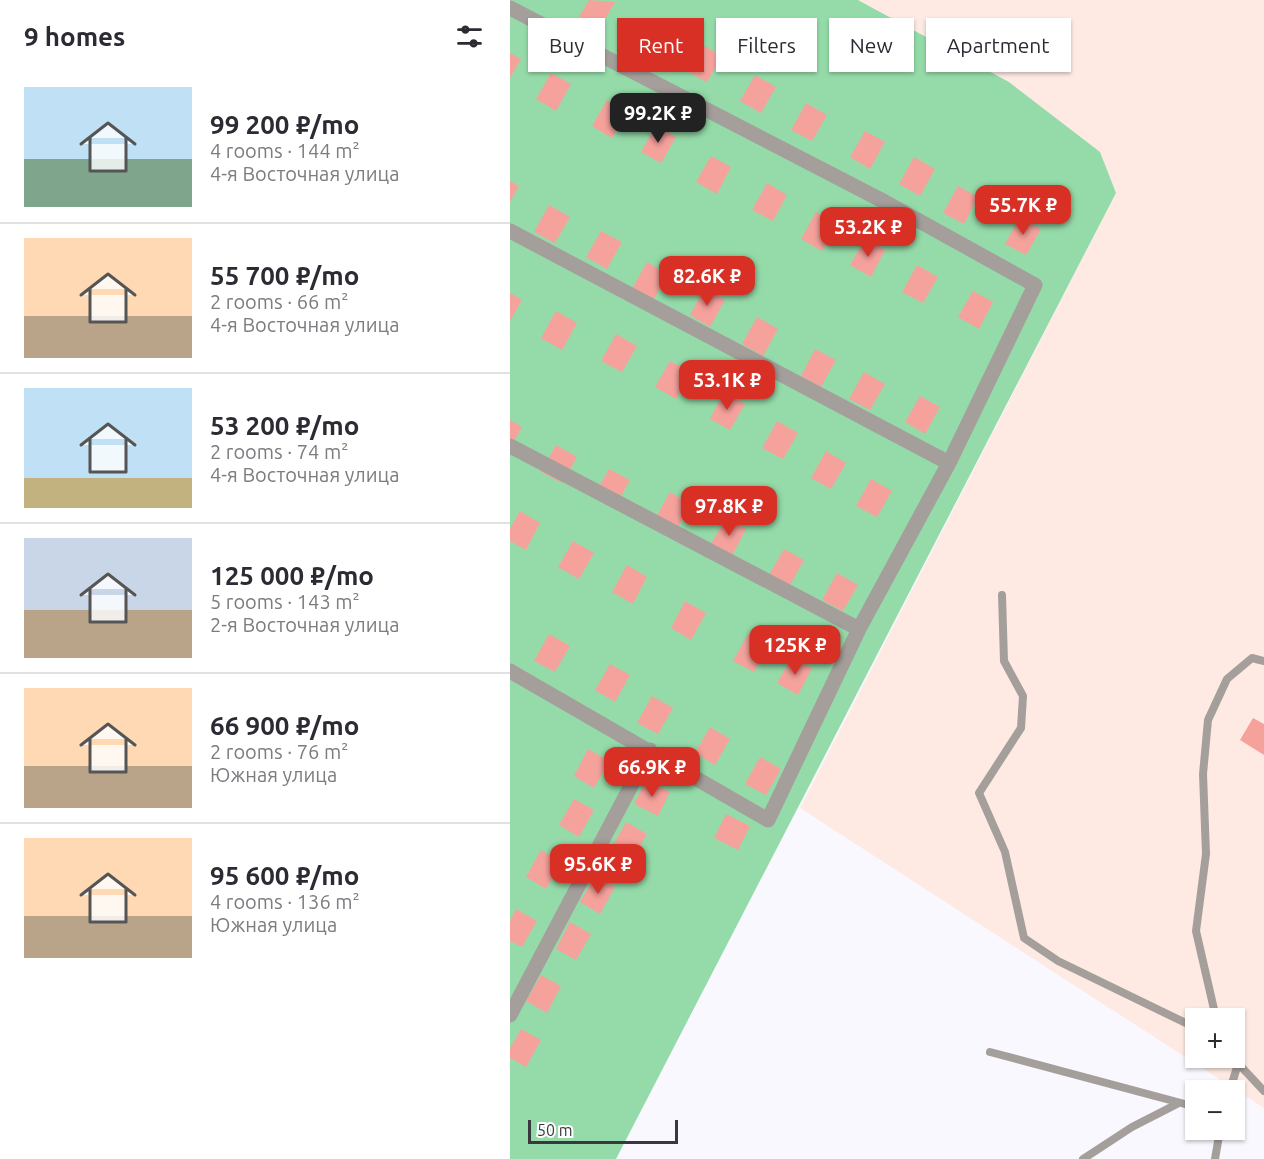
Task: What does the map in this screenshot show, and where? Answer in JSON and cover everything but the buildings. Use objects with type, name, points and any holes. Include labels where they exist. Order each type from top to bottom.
[{"type":"street","points":[[510,8],[885,202],[1035,285],[949,463],[859,629],[768,820],[510,671]]},
{"type":"street","points":[[510,231],[949,463]]},
{"type":"street","points":[[510,446],[859,629]]},
{"type":"street","points":[[510,1015],[650,750]]},
{"type":"lane","points":[[1002,595],[1004,661],[1023,696],[1021,728],[979,793],[1005,852],[1024,938],[1058,961],[1185,1023]]},
{"type":"lane","points":[[1214,1008],[1196,931],[1206,854],[1203,774],[1208,720],[1227,679],[1252,658],[1264,661]]},
{"type":"lane","points":[[990,1052],[1185,1105]]},
{"type":"lane","points":[[1243,1068],[1264,1091]]},
{"type":"lane","points":[[1083,1159],[1132,1127],[1177,1104]]},
{"type":"lane","points":[[1215,1159],[1218,1140]]},
{"type":"shaded area","points":[[858,0],[1264,0],[1264,1108],[1245,1096],[1245,1080],[1221,1080],[1202,1068],[1245,1068],[1245,1008],[1185,1008],[1185,1057],[800,808],[1116,193],[1009,82],[991,72],[1071,72],[1071,18],[926,18],[926,37],[914,30],[914,18],[891,18]]},
{"type":"green space","points":[[510,0],[858,0],[891,18],[829,18],[829,72],[914,72],[914,30],[926,37],[926,72],[991,72],[1009,82],[1100,152],[1116,193],[616,1159],[510,1159]]}]
